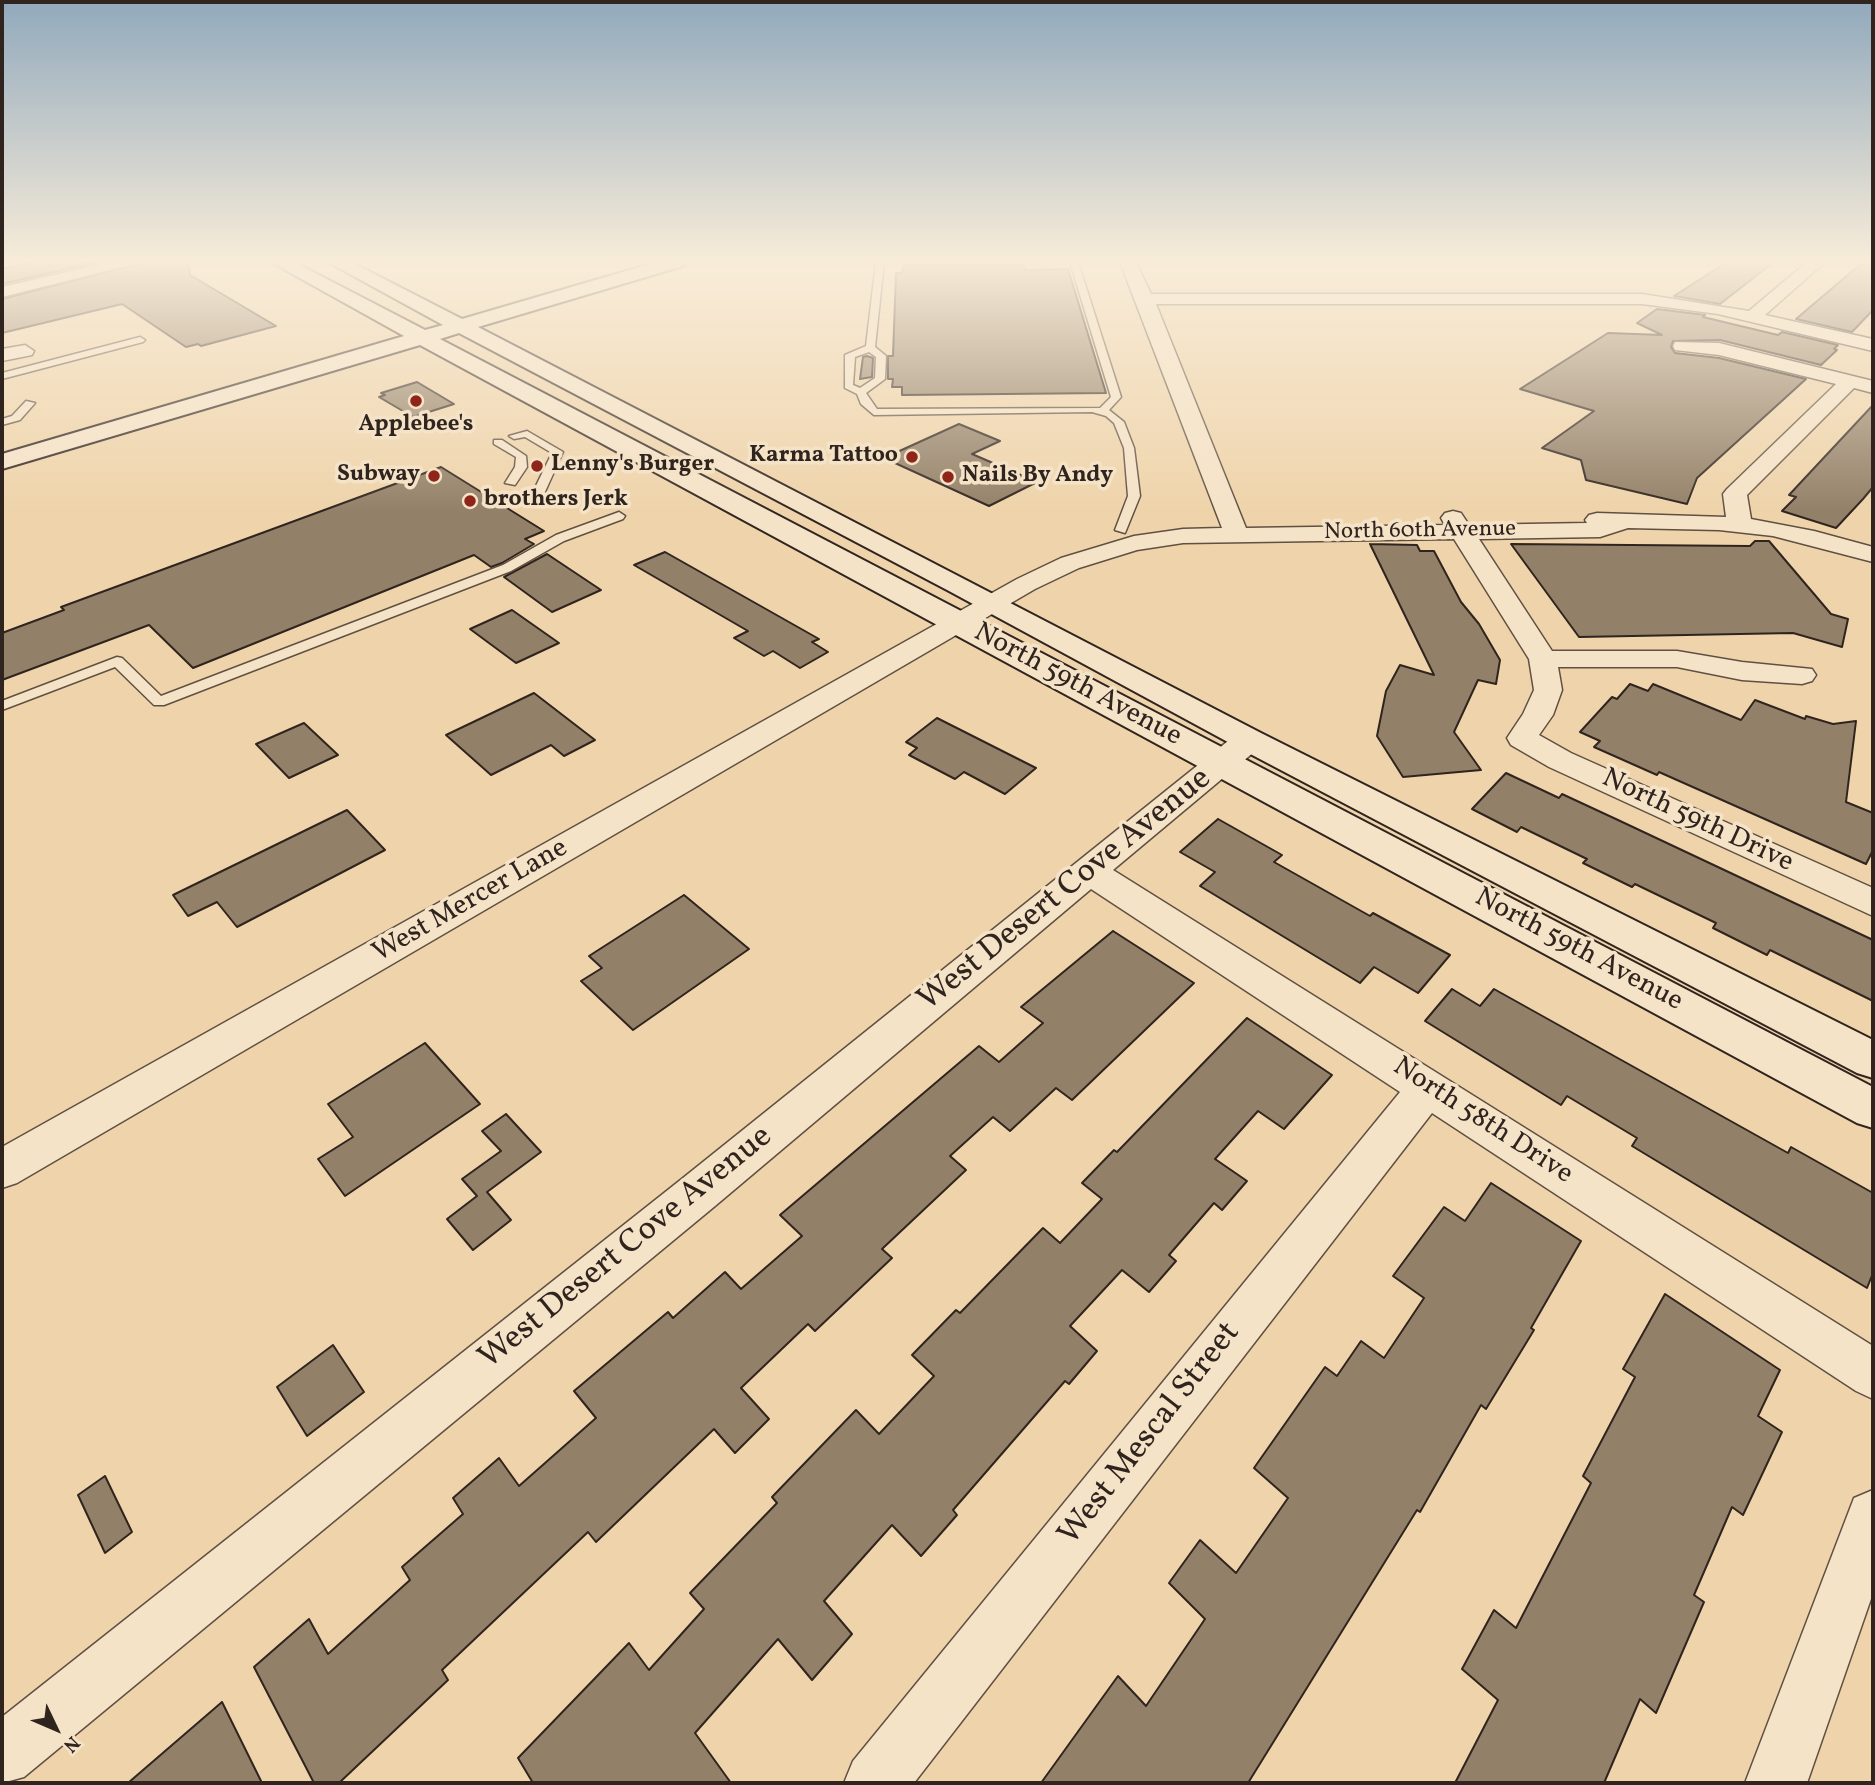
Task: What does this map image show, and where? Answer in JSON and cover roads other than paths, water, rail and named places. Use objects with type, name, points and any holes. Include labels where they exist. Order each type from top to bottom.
[{"type":"main road","points":[[2,442],[367,345]]},
{"type":"main road","points":[[2,462],[374,345]]},
{"type":"main road","name":"North 59th Avenue","points":[[432,345],[1236,751],[1873,1060]]},
{"type":"main road","name":"North 59th Avenue","points":[[494,345],[961,614]]},
{"type":"main road","name":"North 59th Avenue","points":[[1236,751],[1873,1109]]},
{"type":"street","points":[[1163,345],[1233,527]]},
{"type":"street","points":[[1682,346],[1719,349],[1873,387]]},
{"type":"street","points":[[2,355],[25,351]]},
{"type":"street","points":[[1741,526],[1736,511],[1735,494],[1850,381]]},
{"type":"street","name":"North 60th Avenue","points":[[1233,527],[1456,525],[1600,530],[1619,523],[1681,521],[1741,526],[1814,538],[1873,555]]},
{"type":"street","name":"West Mercer Lane","points":[[2,1169],[961,614],[1048,555],[1122,530],[1159,523],[1233,527]]},
{"type":"street","points":[[1456,525],[1543,659],[1677,659],[1742,671],[1802,675]]},
{"type":"street","name":"West Mercer Lane","points":[[961,614],[1070,563],[1134,543],[1233,527]]},
{"type":"street","name":"North 59th Drive","points":[[1543,659],[1548,690],[1538,715],[1522,738],[1560,760],[1873,903]]},
{"type":"street","name":"West Desert Cove Avenue","points":[[2,1755],[699,1192],[1236,751]]},
{"type":"street","name":"North 58th Drive","points":[[1089,871],[1873,1374]]},
{"type":"street","name":"West Mescal Street","points":[[875,1783],[1428,1087]]},
{"type":"street","points":[[1776,1783],[1873,1517]]},
{"type":"lane","points":[[2,376],[119,345]]},
{"type":"lane","points":[[1100,345],[1116,397],[1102,412]]},
{"type":"lane","points":[[870,348],[881,356],[880,379],[862,392],[848,386],[850,355],[870,348]]},
{"type":"lane","points":[[862,392],[865,402],[874,412],[1110,414],[1119,422],[1129,448],[1134,496],[1122,530]]},
{"type":"lane","points":[[2,422],[16,418],[30,403]]},
{"type":"lane","points":[[514,436],[527,434],[558,452],[538,494]]},
{"type":"lane","points":[[498,442],[521,456],[521,467],[511,483]]},
{"type":"lane","points":[[2,706],[117,661],[159,702],[507,568],[560,538],[619,516]]},
{"type":"place","name":"Applebee's","points":[[416,401]]},
{"type":"place","name":"Karma Tattoo","points":[[912,457]]},
{"type":"place","name":"Lenny's Burger","points":[[537,466]]},
{"type":"place","name":"Subway","points":[[434,476]]},
{"type":"place","name":"Nails By Andy","points":[[948,477]]},
{"type":"place","name":"brothers Jerk","points":[[470,501]]}]
